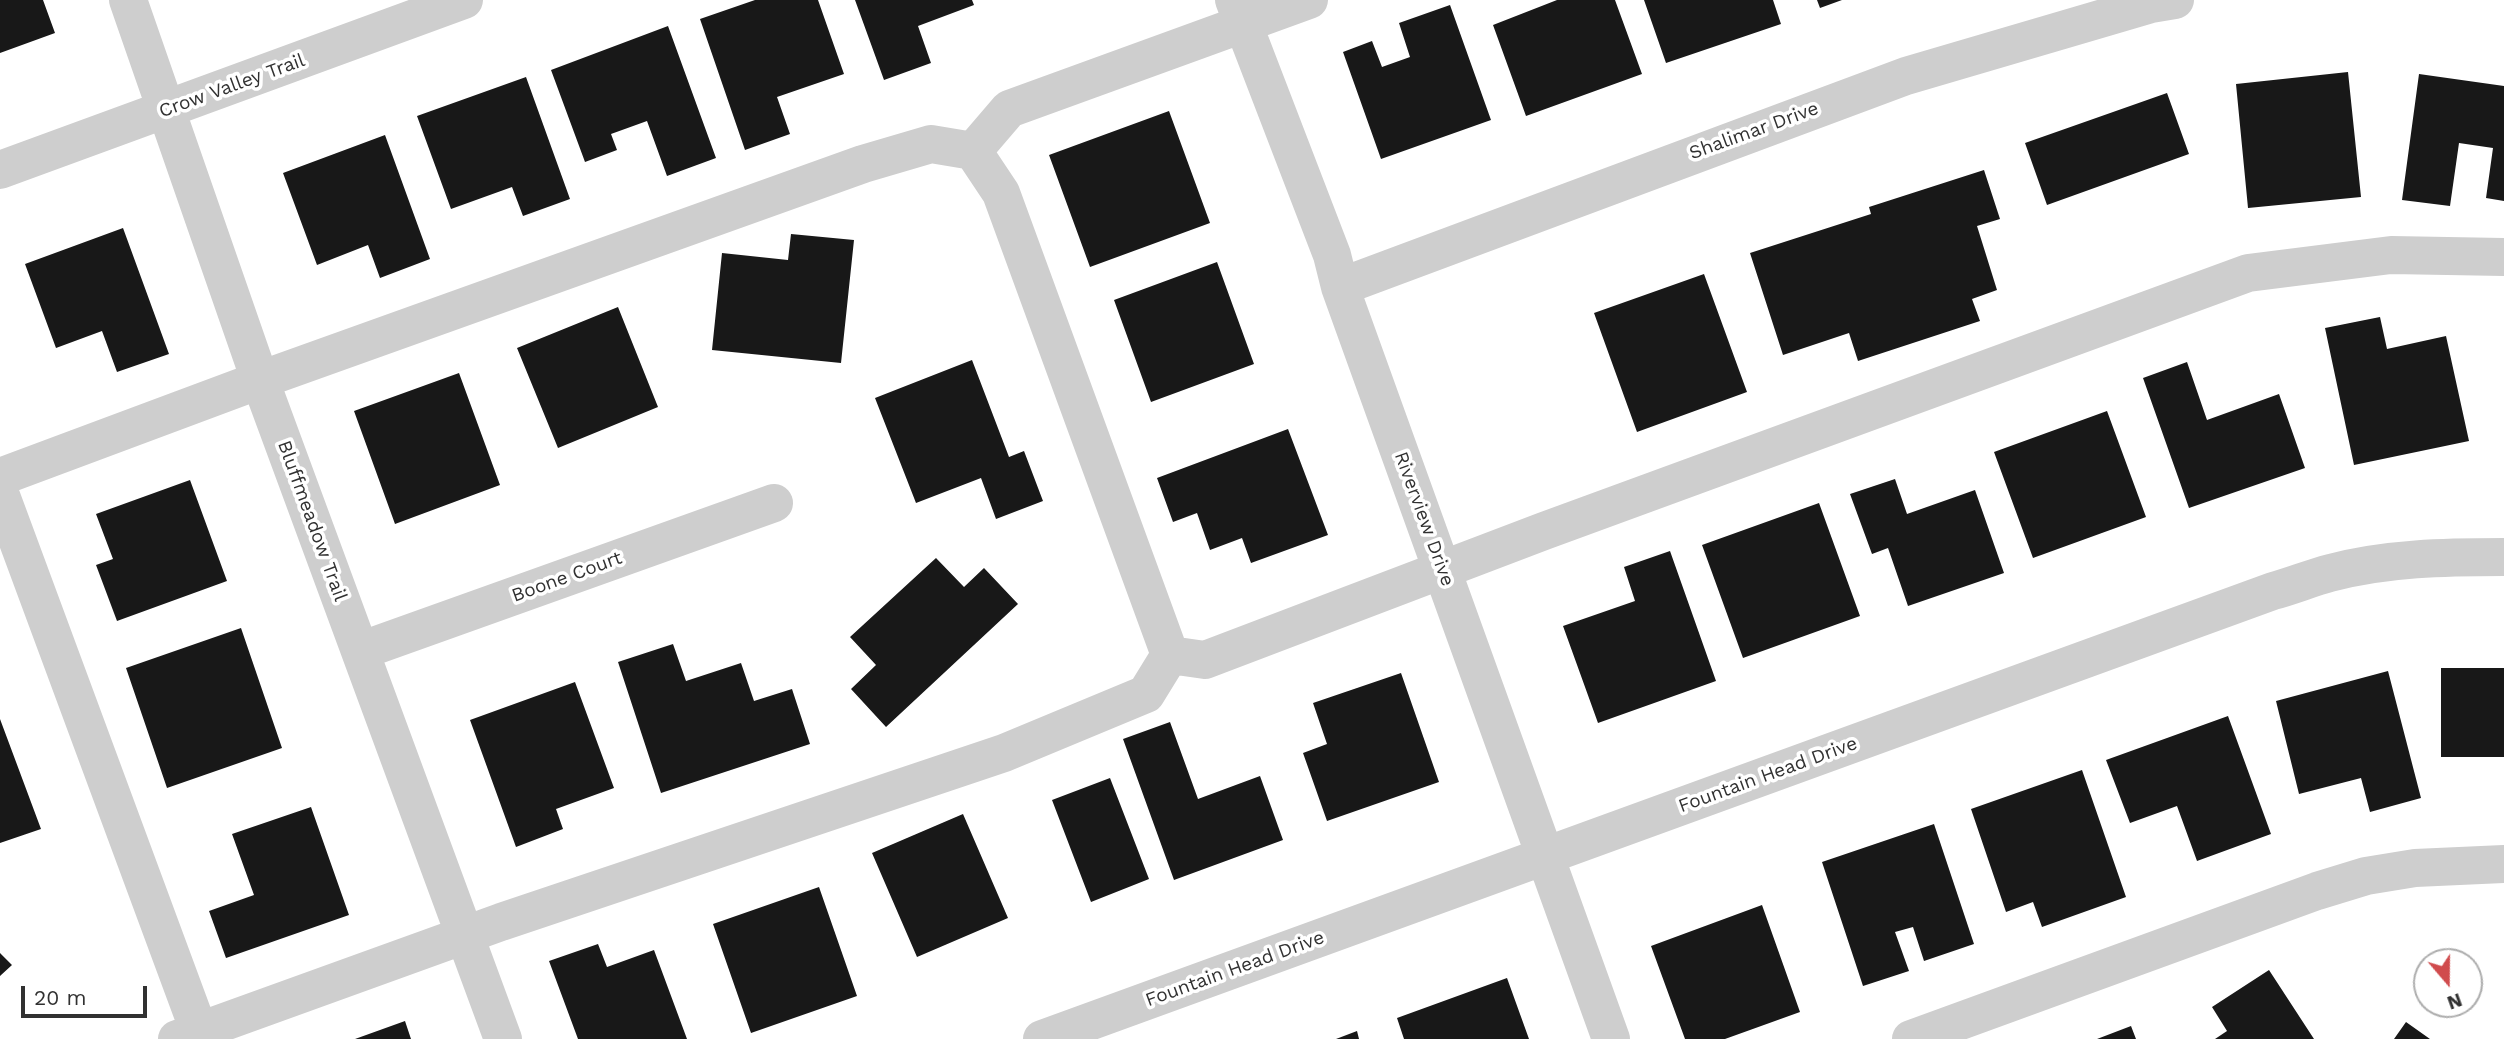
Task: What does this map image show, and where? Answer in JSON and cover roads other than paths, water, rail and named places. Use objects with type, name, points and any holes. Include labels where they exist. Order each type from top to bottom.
[{"type":"street","name":"Bluffmeadow Trail","points":[[128,0],[260,380],[503,1039]]},
{"type":"street","name":"Crow Valley Trail","points":[[0,170],[464,0]]},
{"type":"street","points":[[973,151],[1009,109],[1238,12],[1308,0]]},
{"type":"street","name":"Shalimar Drive","points":[[1340,287],[1906,76],[2151,4],[2175,0]]},
{"type":"street","name":"Riverview Drive","points":[[1238,12],[1332,255],[1340,287],[1611,1039]]},
{"type":"street","points":[[0,477],[260,380],[863,164],[931,144],[973,151],[1002,193],[1170,655]]},
{"type":"street","points":[[1170,655],[1205,660],[1442,569],[2248,273],[2391,256],[2504,257]]},
{"type":"street","points":[[0,493],[188,1035],[466,934],[1004,753],[1146,694],[1170,655]]},
{"type":"street","name":"Boone Court","points":[[360,651],[774,503]]},
{"type":"street","name":"Fountain Head Drive","points":[[1042,1039],[2273,591],[2329,573],[2383,563],[2444,557],[2504,557]]},
{"type":"street","points":[[1911,1039],[2329,887],[2414,867],[2504,864]]}]
